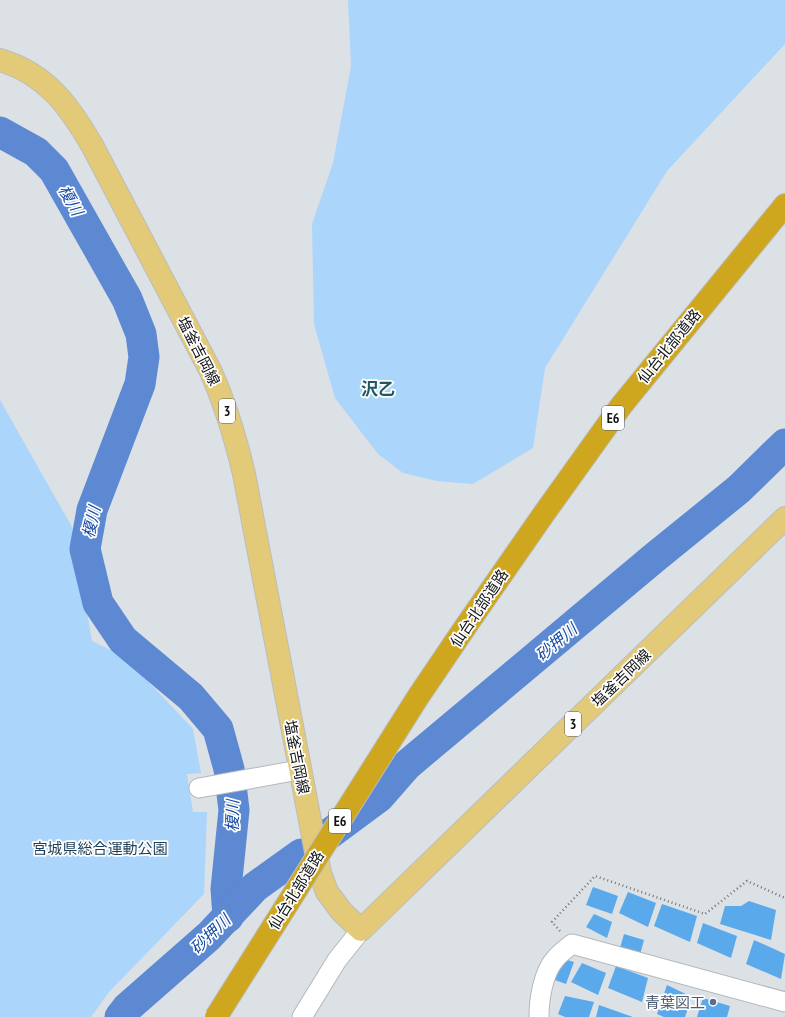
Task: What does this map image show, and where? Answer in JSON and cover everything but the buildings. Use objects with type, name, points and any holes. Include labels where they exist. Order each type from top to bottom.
[{"type":"highway","name":"仙台北部道路","points":[[216,1017],[418,697],[543,514],[621,406],[781,212]]},
{"type":"main road","name":"塩釜吉岡線","points":[[0,60],[34,76],[65,103],[79,122],[206,363],[220,393],[232,427],[244,474],[299,770],[320,873],[327,892],[342,912],[361,930],[785,518]]},
{"type":"street","points":[[199,788],[299,770]]},
{"type":"street","points":[[302,1017],[337,960],[361,930]]},
{"type":"street","points":[[539,1017],[539,1005],[545,979],[555,958],[572,944],[785,1002]]},
{"type":"street","points":[[784,1017],[785,1011]]},
{"type":"path","points":[[572,944],[552,922],[595,876],[705,914],[747,881],[785,898]]},
{"type":"green space","points":[[348,0],[785,0],[785,44],[667,171],[545,368],[533,448],[473,484],[437,481],[403,473],[378,454],[335,398],[314,324],[312,224],[333,163],[351,66]]},
{"type":"green space","name":"宮城県総合運動公園","points":[[0,400],[72,527],[92,641],[125,657],[193,729],[201,773],[187,774],[193,812],[207,812],[204,894],[109,992],[91,1017],[0,1017]]},
{"type":"waterway","name":"榎川","points":[[0,132],[36,152],[54,170],[127,299],[141,334],[144,357],[140,384],[92,510],[85,549],[98,603],[123,640],[191,697],[218,729],[229,769],[234,810],[226,889],[228,917]]},
{"type":"waterway","name":"砂押川","points":[[325,837],[379,797],[407,765],[654,558],[739,489],[785,444]]},
{"type":"waterway","name":"砂押川","points":[[120,1017],[127,1008],[209,936],[255,887],[301,854]]},
{"type":"place","name":"青葉図工","points":[[713,1002]]},
{"type":"district","name":"沢乙","points":[[378,389]]}]
